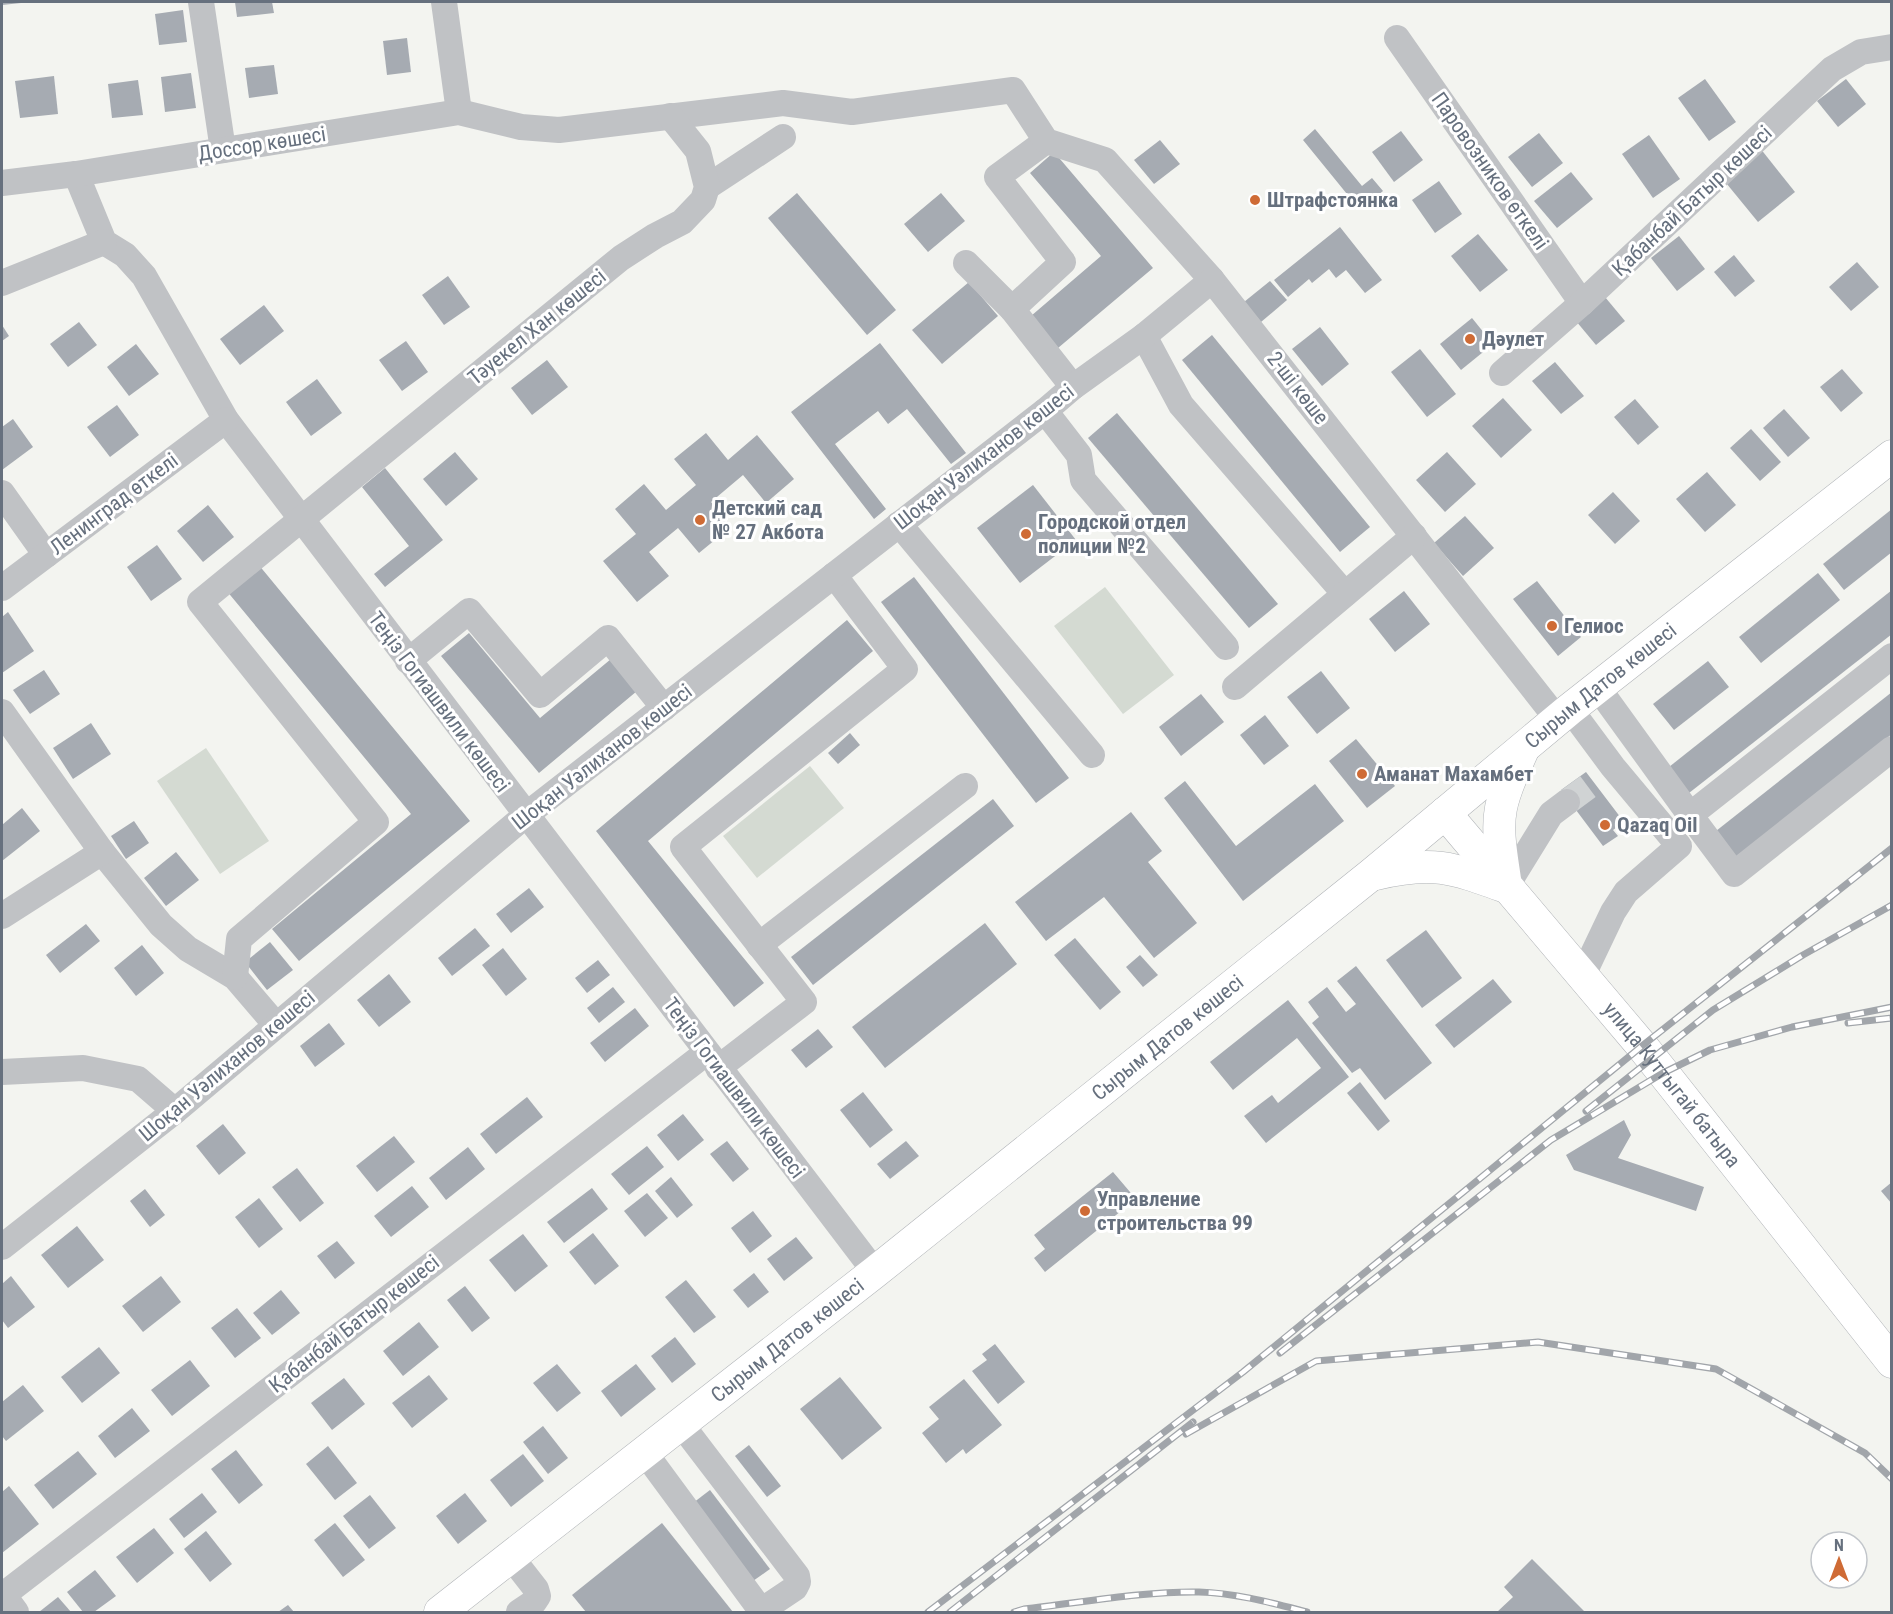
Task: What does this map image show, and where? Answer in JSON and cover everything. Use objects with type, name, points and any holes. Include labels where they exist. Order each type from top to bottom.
[{"type":"main road","name":"Сырым Датов көшесі","points":[[440,1612],[875,1272],[1372,874],[1564,714],[1892,456]]},
{"type":"main road","points":[[1372,874],[1406,866],[1433,866],[1461,871],[1506,887],[1500,839],[1501,811],[1507,785],[1524,748]]},
{"type":"main road","name":"улица Куттыгай батыра","points":[[1445,813],[1664,1073],[1892,1362]]},
{"type":"street","points":[[201,2],[223,150]]},
{"type":"street","points":[[444,2],[459,112]]},
{"type":"street","name":"Паровозников өткелі","points":[[1397,38],[1582,303]]},
{"type":"street","name":"Қабанбай Батыр көшесі","points":[[1502,374],[1582,303],[1832,69],[1861,52],[1892,48]]},
{"type":"street","name":"Доссор көшесі","points":[[2,183],[76,174],[459,112],[521,127],[559,130],[783,104],[852,112],[1013,90],[1046,141]]},
{"type":"street","points":[[670,116],[698,151],[707,187],[783,137]]},
{"type":"street","points":[[1012,309],[1063,262],[997,177],[1046,141]]},
{"type":"street","name":"2-ші көше","points":[[1046,141],[1105,160],[1212,280],[1414,536],[1564,714],[1605,773],[1679,846],[1626,892],[1613,912],[1582,977]]},
{"type":"street","points":[[2,283],[104,242],[76,174]]},
{"type":"street","name":"Тәуекел Хан көшесі","points":[[234,977],[239,939],[376,822],[200,602],[621,258],[682,222],[703,200],[707,187]]},
{"type":"street","name":"Теңіз Гогиашвили көшесі","points":[[104,242],[125,255],[144,276],[226,420],[875,1272]]},
{"type":"street","points":[[966,263],[1012,309],[1073,387]]},
{"type":"street","name":"Шоқан Уәлиханов көшесі","points":[[2,1246],[175,1111],[526,815],[1073,387],[1144,336],[1212,280]]},
{"type":"street","points":[[1144,336],[1181,405],[1346,594]]},
{"type":"street","points":[[1045,411],[1079,455],[1083,480],[1226,647]]},
{"type":"street","name":"Ленинград өткелі","points":[[2,588],[226,420]]},
{"type":"street","points":[[2,493],[46,555]]},
{"type":"street","points":[[899,524],[1092,755]]},
{"type":"street","points":[[1235,687],[1414,536]]},
{"type":"street","points":[[834,575],[904,669],[683,847],[759,945],[965,786]]},
{"type":"street","points":[[408,661],[469,611],[540,695],[608,638],[664,708]]},
{"type":"street","points":[[1690,815],[1892,656]]},
{"type":"street","points":[[1598,688],[1734,874],[1892,749]]},
{"type":"street","points":[[2,712],[102,852],[160,925],[188,950],[234,977],[276,1025]]},
{"type":"street","points":[[1506,887],[1551,814],[1567,802]]},
{"type":"street","points":[[2,916],[102,852]]},
{"type":"street","name":"Қабанбай Батыр көшесі","points":[[5,1599],[712,1060],[804,1002],[759,945]]},
{"type":"street","points":[[2,1072],[83,1068],[138,1079],[175,1111]]},
{"type":"street","points":[[645,1453],[757,1605],[768,1606],[795,1588],[798,1582],[797,1576],[681,1424]]},
{"type":"street","points":[[511,1557],[536,1589],[538,1596],[534,1602],[519,1612]]},
{"type":"shaded area","points":[[1105,587],[1174,675],[1123,714],[1054,626]]},
{"type":"shaded area","points":[[206,748],[269,841],[220,874],[157,781]]},
{"type":"shaded area","points":[[810,766],[844,808],[757,878],[723,836]]},
{"type":"building","points":[[2,2],[21,2],[21,3],[2,5]]},
{"type":"building","points":[[235,2],[272,2],[274,13],[237,17]]},
{"type":"building","points":[[183,10],[187,42],[159,45],[155,14]]},
{"type":"building","points":[[407,38],[411,72],[387,75],[383,41]]},
{"type":"building","points":[[274,65],[278,94],[249,98],[245,68]]},
{"type":"building","points":[[191,73],[196,108],[165,112],[161,77]]},
{"type":"building","points":[[54,76],[58,114],[20,118],[15,81]]},
{"type":"building","points":[[1705,79],[1736,122],[1709,141],[1678,98]]},
{"type":"building","points":[[1846,79],[1866,104],[1838,127],[1817,101]]},
{"type":"building","points":[[138,80],[143,115],[112,118],[108,84]]},
{"type":"building","points":[[1315,129],[1362,186],[1372,178],[1383,191],[1360,210],[1303,140]]},
{"type":"building","points":[[1401,131],[1423,160],[1394,182],[1372,152]]},
{"type":"building","points":[[1539,133],[1563,163],[1532,187],[1508,157]]},
{"type":"building","points":[[1649,135],[1680,179],[1653,198],[1622,154]]},
{"type":"building","points":[[1160,140],[1180,164],[1154,184],[1134,160]]},
{"type":"building","points":[[1760,148],[1795,192],[1758,222],[1722,178]]},
{"type":"building","points":[[1054,152],[1153,268],[1058,348],[1031,316],[1101,256],[1030,173]]},
{"type":"building","points":[[1571,172],[1593,199],[1557,228],[1534,201]]},
{"type":"building","points":[[1439,181],[1462,214],[1435,233],[1412,200]]},
{"type":"building","points":[[797,193],[896,310],[867,335],[768,218]]},
{"type":"building","points":[[941,193],[965,221],[928,252],[904,224]]},
{"type":"building","points":[[1340,227],[1382,280],[1365,293],[1346,270],[1336,278],[1329,269],[1312,283],[1309,279],[1288,297],[1274,280]]},
{"type":"building","points":[[1478,234],[1508,270],[1480,292],[1451,256]]},
{"type":"building","points":[[1679,236],[1705,269],[1677,291],[1651,258]]},
{"type":"building","points":[[1734,255],[1755,281],[1735,297],[1714,272]]},
{"type":"building","points":[[1857,262],[1879,287],[1851,311],[1829,287]]},
{"type":"building","points":[[448,276],[470,307],[444,325],[422,295]]},
{"type":"building","points":[[1270,281],[1287,300],[1261,322],[1244,302]]},
{"type":"building","points":[[969,282],[998,316],[942,364],[912,330]]},
{"type":"building","points":[[1605,297],[1625,321],[1596,345],[1576,321]]},
{"type":"building","points":[[264,305],[284,331],[240,365],[220,339]]},
{"type":"building","points":[[1472,318],[1493,344],[1461,370],[1440,344]]},
{"type":"building","points":[[79,322],[97,345],[68,367],[50,344]]},
{"type":"building","points":[[2,325],[9,336],[2,341]]},
{"type":"building","points":[[1320,327],[1349,364],[1322,386],[1292,349]]},
{"type":"building","points":[[1212,335],[1370,527],[1340,552],[1182,360]]},
{"type":"building","points":[[406,341],[428,372],[402,391],[379,360]]},
{"type":"building","points":[[880,343],[966,453],[951,464],[907,409],[888,424],[878,411],[835,444],[886,509],[874,519],[791,412]]},
{"type":"building","points":[[136,344],[159,374],[129,396],[107,367]]},
{"type":"building","points":[[1420,349],[1456,394],[1427,417],[1391,372]]},
{"type":"building","points":[[547,360],[568,387],[532,415],[511,388]]},
{"type":"building","points":[[1555,362],[1584,396],[1561,414],[1532,381]]},
{"type":"building","points":[[1842,369],[1863,393],[1841,412],[1820,387]]},
{"type":"building","points":[[317,379],[342,413],[311,436],[286,402]]},
{"type":"building","points":[[1503,398],[1532,430],[1501,458],[1472,426]]},
{"type":"building","points":[[1635,399],[1659,427],[1638,445],[1614,417]]},
{"type":"building","points":[[117,405],[139,435],[110,457],[87,427]]},
{"type":"building","points":[[1784,409],[1810,438],[1788,457],[1763,428]]},
{"type":"building","points":[[1117,413],[1278,604],[1249,628],[1088,438]]},
{"type":"building","points":[[13,419],[33,447],[2,470],[2,427]]},
{"type":"building","points":[[1751,429],[1781,462],[1760,481],[1730,448]]},
{"type":"building","points":[[706,433],[728,460],[757,435],[794,479],[766,503],[743,475],[711,502],[732,526],[699,553],[678,528],[649,552],[669,576],[637,602],[603,561],[636,534],[615,509],[644,484],[666,510],[696,485],[674,459]]},
{"type":"building","points":[[455,452],[478,479],[446,506],[423,479]]},
{"type":"building","points":[[1447,452],[1476,484],[1445,512],[1416,480]]},
{"type":"building","points":[[385,468],[443,540],[385,587],[374,574],[409,546],[362,487]]},
{"type":"building","points":[[1707,472],[1736,505],[1705,532],[1676,499]]},
{"type":"building","name":"Городской отдел полиции №2","points":[[1033,485],[1076,540],[1020,583],[977,528]]},
{"type":"building","points":[[1613,492],[1640,521],[1615,544],[1588,515]]},
{"type":"building","points":[[208,505],[234,537],[203,562],[177,531]]},
{"type":"building","points":[[1892,509],[1892,552],[1844,590],[1823,564]]},
{"type":"building","points":[[1465,516],[1494,548],[1463,576],[1434,543]]},
{"type":"building","points":[[157,545],[182,579],[151,601],[127,567]]},
{"type":"building","points":[[258,564],[470,821],[299,961],[272,929],[411,814],[226,590]]},
{"type":"building","points":[[1818,573],[1840,600],[1761,663],[1739,637]]},
{"type":"building","points":[[914,577],[1069,778],[1036,803],[881,602]]},
{"type":"building","points":[[1537,581],[1581,637],[1558,656],[1513,599]]},
{"type":"building","points":[[1892,590],[1892,634],[1689,793],[1669,767]]},
{"type":"building","points":[[1404,591],[1430,624],[1395,652],[1369,619]]},
{"type":"building","points":[[8,612],[34,651],[2,673],[2,617]]},
{"type":"building","points":[[847,620],[873,651],[648,841],[764,983],[734,1007],[596,831]]},
{"type":"building","points":[[469,633],[540,718],[611,659],[637,691],[539,773],[441,656]]},
{"type":"building","points":[[1708,661],[1729,687],[1674,730],[1653,704]]},
{"type":"building","points":[[44,670],[60,694],[30,714],[13,690]]},
{"type":"building","points":[[1321,671],[1350,708],[1317,734],[1287,697]]},
{"type":"building","points":[[1892,692],[1892,734],[1736,857],[1716,831]]},
{"type":"building","points":[[1201,694],[1224,722],[1181,756],[1159,727]]},
{"type":"building","points":[[1265,715],[1289,746],[1264,765],[1240,735]]},
{"type":"building","points":[[91,723],[111,754],[73,779],[53,748]]},
{"type":"building","points":[[850,733],[860,745],[838,764],[828,753]]},
{"type":"building","name":"Аманат Махамбет","points":[[1356,739],[1395,786],[1367,808],[1329,761]]},
{"type":"building","points":[[1586,772],[1624,822],[1613,830],[1618,836],[1603,846],[1561,790]]},
{"type":"building","points":[[1185,781],[1236,846],[1315,784],[1344,821],[1243,901],[1164,798]]},
{"type":"building","points":[[993,799],[1014,826],[813,985],[791,957]]},
{"type":"building","points":[[22,808],[40,831],[2,861],[2,825]]},
{"type":"building","points":[[1131,812],[1162,851],[1148,862],[1197,923],[1154,958],[1104,897],[1046,941],[1015,902]]},
{"type":"building","points":[[134,821],[149,843],[126,859],[111,836]]},
{"type":"building","points":[[176,852],[199,880],[166,906],[144,878]]},
{"type":"building","points":[[529,888],[544,907],[511,933],[496,914]]},
{"type":"building","points":[[985,923],[1017,964],[885,1068],[852,1027]]},
{"type":"building","points":[[86,924],[100,941],[60,973],[46,955]]},
{"type":"building","points":[[475,928],[490,946],[452,976],[438,958]]},
{"type":"building","points":[[1426,930],[1462,978],[1422,1008],[1386,960]]},
{"type":"building","points":[[1075,938],[1121,992],[1100,1010],[1054,955]]},
{"type":"building","points":[[270,942],[293,970],[267,990],[245,962]]},
{"type":"building","points":[[142,945],[164,973],[136,996],[114,968]]},
{"type":"building","points":[[503,948],[527,979],[506,996],[482,965]]},
{"type":"building","points":[[1140,955],[1158,975],[1143,987],[1126,967]]},
{"type":"building","points":[[598,960],[610,975],[587,993],[575,978]]},
{"type":"building","points":[[1356,966],[1432,1063],[1385,1100],[1360,1068],[1352,1073],[1312,1023],[1319,1017],[1308,1002],[1327,987],[1346,1012],[1356,1004],[1337,981]]},
{"type":"building","points":[[389,974],[411,1002],[379,1027],[357,1000]]},
{"type":"building","points":[[1493,979],[1512,1002],[1454,1048],[1435,1025]]},
{"type":"building","points":[[613,987],[625,1002],[599,1023],[587,1008]]},
{"type":"building","points":[[1288,1000],[1349,1077],[1266,1143],[1244,1116],[1272,1095],[1278,1103],[1321,1068],[1297,1038],[1233,1090],[1210,1062]]},
{"type":"building","points":[[635,1008],[649,1026],[605,1062],[590,1043]]},
{"type":"building","points":[[329,1023],[345,1044],[315,1067],[300,1046]]},
{"type":"building","points":[[818,1029],[833,1047],[806,1068],[791,1050]]},
{"type":"building","points":[[1360,1082],[1390,1121],[1378,1131],[1347,1093]]},
{"type":"building","points":[[863,1092],[893,1130],[870,1148],[840,1110]]},
{"type":"building","points":[[527,1097],[543,1117],[496,1154],[480,1134]]},
{"type":"building","points":[[683,1114],[704,1140],[678,1161],[657,1135]]},
{"type":"building","points":[[1624,1120],[1631,1135],[1618,1158],[1704,1187],[1696,1211],[1574,1170],[1566,1155]]},
{"type":"building","points":[[223,1124],[246,1153],[219,1175],[196,1146]]},
{"type":"building","points":[[394,1136],[415,1162],[377,1192],[356,1166]]},
{"type":"building","points":[[727,1141],[749,1169],[733,1182],[710,1154]]},
{"type":"building","points":[[906,1141],[919,1156],[890,1179],[877,1164]]},
{"type":"building","points":[[647,1146],[664,1167],[629,1195],[611,1174]]},
{"type":"building","points":[[468,1147],[485,1169],[446,1200],[429,1178]]},
{"type":"building","points":[[297,1168],[324,1203],[300,1222],[272,1187]]},
{"type":"building","points":[[1113,1172],[1136,1199],[1045,1272],[1034,1258],[1045,1249],[1034,1235]]},
{"type":"building","points":[[671,1177],[693,1205],[677,1218],[655,1191]]},
{"type":"building","points":[[1892,1182],[1892,1204],[1881,1191]]},
{"type":"building","points":[[412,1186],[429,1207],[391,1237],[374,1216]]},
{"type":"building","points":[[592,1188],[608,1209],[564,1243],[547,1222]]},
{"type":"building","points":[[145,1189],[165,1215],[150,1227],[130,1201]]},
{"type":"building","points":[[647,1193],[668,1218],[645,1237],[624,1211]]},
{"type":"building","points":[[259,1198],[283,1229],[259,1248],[235,1217]]},
{"type":"building","points":[[753,1211],[772,1236],[750,1253],[731,1228]]},
{"type":"building","points":[[77,1226],[104,1260],[68,1288],[41,1255]]},
{"type":"building","points":[[593,1233],[619,1266],[595,1285],[569,1252]]},
{"type":"building","points":[[523,1234],[548,1266],[515,1292],[489,1260]]},
{"type":"building","points":[[796,1237],[813,1258],[784,1281],[767,1259]]},
{"type":"building","points":[[337,1241],[355,1263],[335,1279],[317,1256]]},
{"type":"building","points":[[754,1273],[769,1292],[748,1308],[733,1290]]},
{"type":"building","points":[[11,1276],[35,1307],[8,1328],[2,1320],[2,1284]]},
{"type":"building","points":[[161,1276],[181,1302],[143,1332],[122,1306]]},
{"type":"building","points":[[686,1280],[716,1317],[694,1333],[665,1297]]},
{"type":"building","points":[[465,1286],[490,1318],[472,1332],[447,1300]]},
{"type":"building","points":[[281,1290],[300,1313],[272,1335],[253,1313]]},
{"type":"building","points":[[237,1308],[261,1338],[235,1358],[211,1328]]},
{"type":"building","points":[[419,1322],[439,1347],[403,1376],[383,1351]]},
{"type":"building","points":[[675,1337],[696,1364],[672,1383],[651,1356]]},
{"type":"building","points":[[995,1344],[1025,1382],[998,1404],[972,1371],[987,1360],[982,1354]]},
{"type":"building","points":[[99,1347],[120,1373],[82,1403],[61,1377]]},
{"type":"building","points":[[190,1360],[210,1386],[172,1416],[151,1390]]},
{"type":"building","points":[[557,1364],[581,1393],[557,1412],[533,1383]]},
{"type":"building","points":[[636,1364],[656,1389],[621,1417],[601,1391]]},
{"type":"building","points":[[429,1375],[448,1399],[412,1428],[392,1403]]},
{"type":"building","points":[[840,1377],[882,1428],[842,1460],[800,1409]]},
{"type":"building","points":[[344,1378],[365,1404],[332,1430],[311,1403]]},
{"type":"building","points":[[964,1379],[1002,1425],[966,1454],[963,1449],[946,1463],[922,1433],[939,1419],[929,1407]]},
{"type":"building","points":[[23,1385],[44,1411],[6,1441],[2,1436],[2,1402]]},
{"type":"building","points":[[132,1408],[150,1431],[115,1458],[98,1436]]},
{"type":"building","points":[[543,1426],[568,1458],[548,1474],[523,1442]]},
{"type":"building","points":[[749,1445],[781,1486],[767,1497],[735,1456]]},
{"type":"building","points":[[328,1446],[357,1483],[335,1500],[306,1464]]},
{"type":"building","points":[[236,1450],[263,1485],[239,1504],[211,1469]]},
{"type":"building","points":[[78,1451],[97,1474],[53,1509],[34,1485]]},
{"type":"building","points":[[523,1454],[544,1481],[511,1507],[490,1480]]},
{"type":"building","points":[[9,1486],[39,1524],[2,1553],[2,1492]]},
{"type":"building","points":[[710,1490],[770,1569],[753,1581],[693,1503]]},
{"type":"building","points":[[202,1493],[217,1512],[184,1538],[169,1519]]},
{"type":"building","points":[[465,1493],[487,1521],[458,1544],[436,1516]]},
{"type":"building","points":[[370,1495],[396,1528],[369,1549],[343,1516]]},
{"type":"building","points":[[335,1523],[365,1560],[343,1577],[314,1540]]},
{"type":"building","points":[[662,1523],[733,1612],[586,1612],[572,1595]]},
{"type":"building","points":[[154,1528],[174,1553],[137,1583],[116,1557]]},
{"type":"building","points":[[206,1531],[232,1564],[210,1582],[184,1549]]},
{"type":"building","points":[[1532,1559],[1585,1612],[1497,1612],[1513,1597],[1504,1587]]},
{"type":"building","points":[[95,1570],[116,1596],[94,1612],[83,1612],[67,1592]]},
{"type":"building","points":[[58,1597],[71,1612],[39,1612]]},
{"type":"building","points":[[288,1605],[294,1612],[278,1612]]},
{"type":"tunnel","points":[[1567,802],[1597,780]]},
{"type":"railway","points":[[928,1612],[1243,1372],[1642,1046],[1892,848]]},
{"type":"railway","points":[[1586,1111],[1713,1010],[1803,955],[1892,905]]},
{"type":"railway","points":[[1280,1353],[1551,1140],[1663,1073],[1710,1050],[1792,1027],[1892,1007]]},
{"type":"railway","points":[[1848,1023],[1892,1018]]},
{"type":"railway","points":[[1186,1434],[1316,1361],[1538,1342],[1716,1369],[1865,1453],[1892,1479]]},
{"type":"railway","points":[[950,1612],[1193,1422]]},
{"type":"railway","points":[[1014,1612],[1134,1595],[1178,1592],[1240,1596],[1307,1612]]},
{"type":"place","name":"Штрафстоянка","points":[[1255,200]]},
{"type":"place","name":"Дәулет","points":[[1470,339]]},
{"type":"place","name":"Детский сад № 27 Акбота","points":[[700,520]]},
{"type":"place","name":"Городской отдел полиции №2","points":[[1026,534]]},
{"type":"place","name":"Гелиос","points":[[1552,626]]},
{"type":"place","name":"Аманат Махамбет","points":[[1362,774]]},
{"type":"place","name":"Qazaq Oil","points":[[1605,825]]},
{"type":"place","name":"Управление строительства 99","points":[[1085,1211]]}]
